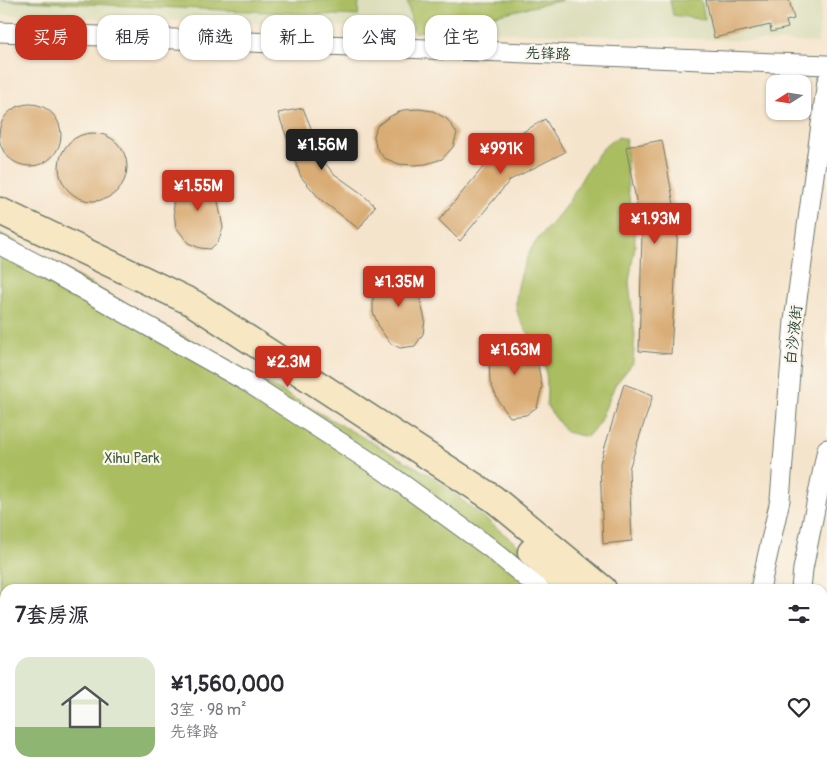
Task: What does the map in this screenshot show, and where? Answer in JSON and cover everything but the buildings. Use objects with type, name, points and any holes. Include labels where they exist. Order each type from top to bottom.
[{"type":"main road","points":[[0,211],[193,303],[494,499],[597,584]]},
{"type":"main road","points":[[0,225],[180,309],[486,513],[567,584]]},
{"type":"street","name":"先锋路","points":[[0,32],[827,65]]},
{"type":"street","name":"白沙液街","points":[[761,584],[780,500],[794,321],[827,81]]},
{"type":"street","points":[[0,245],[45,268],[249,383],[390,476],[489,547],[534,584]]},
{"type":"street","points":[[802,584],[827,449]]},
{"type":"shaded area","points":[[0,0],[822,0],[818,43],[497,32],[497,15],[425,15],[425,30],[415,29],[415,15],[343,15],[343,27],[333,26],[333,15],[261,15],[261,24],[251,24],[251,15],[179,15],[179,21],[169,21],[169,15],[97,15],[97,18],[87,18],[87,15],[0,15]]},
{"type":"green space","points":[[0,0],[359,0],[358,15]]},
{"type":"green space","points":[[407,0],[563,0],[495,15],[425,15],[425,31],[415,33],[415,15],[410,15]]},
{"type":"green space","points":[[670,0],[701,0],[705,20],[673,15]]},
{"type":"green space","points":[[619,137],[626,139],[628,191],[635,227],[635,246],[629,282],[635,335],[633,363],[615,385],[599,423],[587,437],[566,432],[546,405],[547,392],[543,357],[538,346],[519,318],[516,300],[522,271],[532,248],[570,200],[588,168],[602,149]]},
{"type":"green space","name":"Xihu Park","points":[[0,233],[435,478],[566,584],[0,584]]}]
